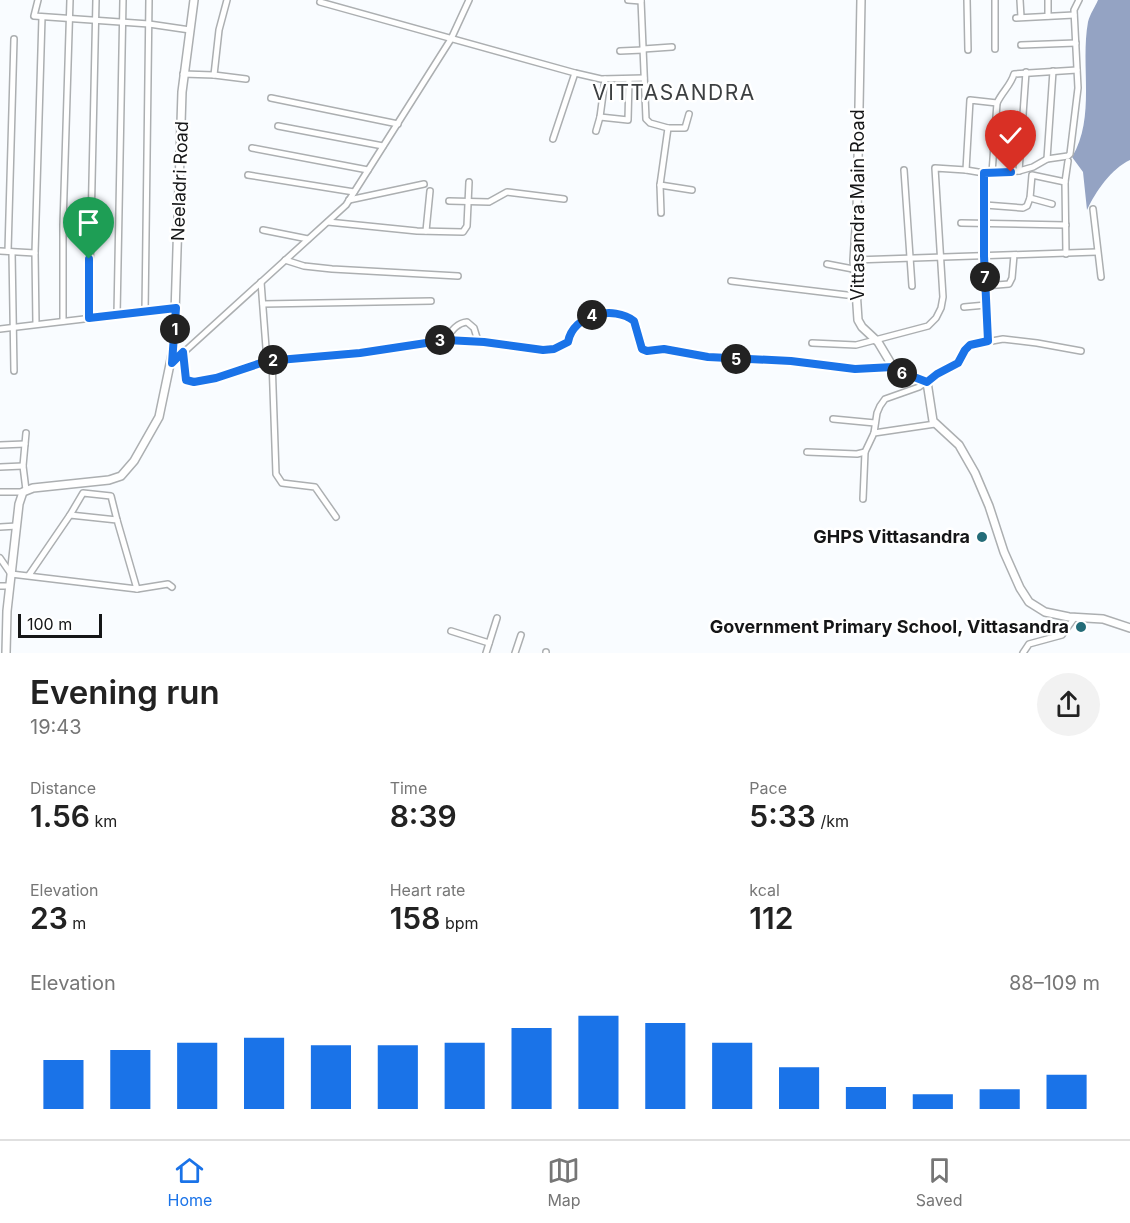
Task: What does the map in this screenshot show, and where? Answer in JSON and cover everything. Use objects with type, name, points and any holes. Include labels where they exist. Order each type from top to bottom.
[{"type":"street","points":[[38,0],[34,16],[149,24],[190,30]]},
{"type":"street","points":[[63,321],[63,225],[70,0]]},
{"type":"street","points":[[89,318],[96,0]]},
{"type":"street","points":[[117,315],[123,0]]},
{"type":"street","points":[[145,312],[149,0]]},
{"type":"street","name":"Neeladri Road","points":[[25,491],[114,479],[124,474],[157,421],[172,363],[176,308],[183,74],[194,0]]},
{"type":"street","points":[[214,75],[219,30],[226,0]]},
{"type":"street","points":[[172,363],[349,200],[451,39],[468,0]]},
{"type":"street","points":[[628,0],[641,1],[646,119],[651,123],[668,128],[685,128],[689,114]]},
{"type":"street","name":"Vittasandra Main Road","points":[[861,0],[855,296],[860,324],[875,338],[893,367]]},
{"type":"street","points":[[967,0],[968,50]]},
{"type":"street","points":[[995,0],[995,49]]},
{"type":"street","points":[[1020,0],[1018,18],[1074,15]]},
{"type":"street","points":[[1048,0],[1048,16]]},
{"type":"street","points":[[812,343],[856,345],[875,338],[928,326],[936,318],[943,297],[934,170],[937,167],[984,173],[1019,171],[1034,167],[1047,159],[1070,154],[1078,93],[1074,15],[1079,0]]},
{"type":"street","points":[[320,2],[575,73],[605,79],[644,78]]},
{"type":"street","points":[[36,324],[35,253],[42,17]]},
{"type":"street","points":[[14,39],[10,251],[14,370]]},
{"type":"street","points":[[1021,45],[1076,43]]},
{"type":"street","points":[[620,51],[672,47]]},
{"type":"street","points":[[992,172],[997,103],[1011,83],[1014,74],[1077,70]]},
{"type":"street","points":[[1047,159],[1053,71]]},
{"type":"street","points":[[1019,171],[1026,72]]},
{"type":"street","points":[[554,138],[575,73]]},
{"type":"street","points":[[183,74],[246,79]]},
{"type":"street","points":[[596,130],[605,79]]},
{"type":"street","points":[[600,117],[628,120],[629,79]]},
{"type":"street","points":[[271,98],[398,123]]},
{"type":"street","points":[[966,170],[970,100],[997,103]]},
{"type":"street","points":[[278,126],[383,146]]},
{"type":"street","points":[[661,213],[660,185],[668,128]]},
{"type":"street","points":[[252,148],[368,170]]},
{"type":"street","points":[[1066,254],[1065,182],[1068,161]]},
{"type":"street","points":[[904,170],[912,286]]},
{"type":"street","points":[[984,173],[984,256],[988,341]]},
{"type":"street","points":[[249,175],[354,192]]},
{"type":"street","points":[[985,205],[1023,208],[1027,206],[1032,175],[1065,182]]},
{"type":"street","points":[[327,222],[463,232],[467,226],[469,182]]},
{"type":"street","points":[[349,200],[424,184]]},
{"type":"street","points":[[660,185],[692,190]]},
{"type":"street","points":[[426,231],[430,191]]},
{"type":"street","points":[[449,201],[489,202],[507,192],[564,199]]},
{"type":"street","points":[[1030,198],[1052,204]]},
{"type":"street","points":[[1093,209],[1101,278]]},
{"type":"street","points":[[961,223],[1066,225]]},
{"type":"street","points":[[262,230],[308,239]]},
{"type":"street","points":[[0,251],[35,253]]},
{"type":"street","points":[[854,260],[1097,252]]},
{"type":"street","points":[[985,286],[1009,284],[1012,278],[1014,255]]},
{"type":"street","points":[[285,260],[304,266],[458,276]]},
{"type":"street","points":[[827,264],[854,269]]},
{"type":"street","points":[[731,281],[855,296]]},
{"type":"street","points":[[261,282],[269,361],[276,474],[282,483],[315,487],[336,517]]},
{"type":"street","points":[[263,304],[431,301]]},
{"type":"street","points":[[964,307],[986,305]]},
{"type":"street","points":[[0,329],[176,308]]},
{"type":"street","points":[[183,352],[186,380],[194,382],[216,378],[269,361],[360,353],[445,340],[478,341],[543,350],[554,349],[568,342],[574,328],[589,316],[623,314],[634,321],[642,349],[647,351],[664,349],[708,357],[791,361],[855,369],[893,367],[927,382]]},
{"type":"street","points":[[445,340],[456,327],[466,322],[474,328],[478,341]]},
{"type":"street","points":[[863,500],[865,452],[874,433],[880,406],[885,399],[927,382],[958,363],[970,345],[1004,339],[1081,351]]},
{"type":"street","points":[[927,382],[931,413],[935,424],[959,445],[979,481],[1004,552],[1029,602],[1045,612],[1103,619],[1130,628]]},
{"type":"street","points":[[833,419],[875,423]]},
{"type":"street","points":[[874,433],[935,424]]},
{"type":"street","points":[[6,653],[3,611],[10,585],[17,526],[25,491],[23,466],[26,433]]},
{"type":"street","points":[[0,445],[25,444]]},
{"type":"street","points":[[807,452],[857,454],[865,452]]},
{"type":"street","points":[[0,467],[23,466]]},
{"type":"street","points":[[29,575],[70,515],[87,488],[87,483]]},
{"type":"street","points":[[0,492],[25,491]]},
{"type":"street","points":[[83,493],[111,496],[137,589]]},
{"type":"street","points":[[70,515],[117,519]]},
{"type":"street","points":[[0,527],[17,526]]},
{"type":"street","points":[[0,558],[11,574]]},
{"type":"street","points":[[11,574],[137,589],[168,584],[172,587]]},
{"type":"street","points":[[0,586],[10,585]]},
{"type":"street","points":[[1023,653],[1029,644],[1062,635],[1075,617]]},
{"type":"street","points":[[486,653],[497,618]]},
{"type":"street","points":[[451,631],[489,643]]},
{"type":"street","points":[[515,653],[520,635]]},
{"type":"water","points":[[1098,0],[1130,0],[1130,160],[1105,181],[1087,210],[1083,172],[1072,157],[1084,125],[1086,39],[1088,22]]},
{"type":"place","name":"GHPS Vittasandra","points":[[982,537]]},
{"type":"place","name":"Government Primary School, Vittasandra","points":[[1081,627]]},
{"type":"district","name":"VITTASANDRA","points":[[674,93]]},
{"type":"route","points":[[89,259],[89,318],[176,308],[172,363],[183,352],[186,380],[194,382],[216,378],[267,361],[360,353],[422,342],[446,340],[484,342],[543,350],[554,349],[568,342],[574,328],[583,320],[598,314],[623,314],[629,317],[638,329],[642,349],[647,351],[664,349],[708,357],[791,361],[855,369],[893,367],[906,375],[927,382],[958,363],[970,345],[988,341],[984,256],[984,173],[1011,172]]}]
